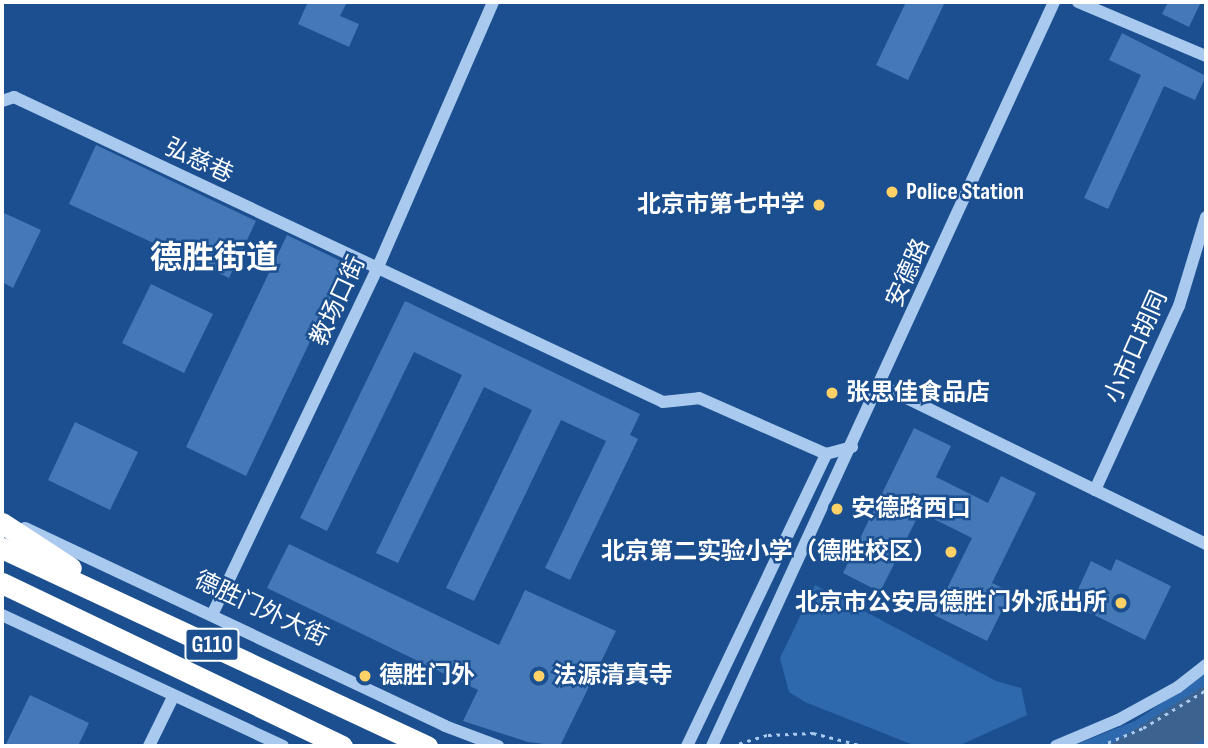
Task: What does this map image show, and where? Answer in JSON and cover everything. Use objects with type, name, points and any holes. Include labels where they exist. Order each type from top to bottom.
[{"type":"highway","points":[[2,523],[131,607]]},
{"type":"highway","name":"G110","points":[[2,548],[426,745]]},
{"type":"highway","name":"G110","points":[[2,583],[342,746]]},
{"type":"street","name":"教场口街","points":[[212,615],[377,269],[493,2]]},
{"type":"street","name":"安德路","points":[[712,746],[852,447],[1054,2]]},
{"type":"street","points":[[1078,2],[1206,56]]},
{"type":"street","name":"弘慈巷","points":[[2,101],[14,97],[663,402],[699,398],[826,454]]},
{"type":"street","name":"小市口胡同","points":[[1095,490],[1179,306],[1206,217]]},
{"type":"street","points":[[880,385],[1206,544]]},
{"type":"street","points":[[687,746],[826,454],[852,447]]},
{"type":"street","name":"德胜门外大街","points":[[2,517],[444,726],[498,746]]},
{"type":"street","points":[[2,615],[283,746]]},
{"type":"street","points":[[1056,746],[1118,720],[1178,687],[1206,665]]},
{"type":"street","points":[[149,746],[173,697]]},
{"type":"path","points":[[1100,746],[1143,728],[1206,690]]},
{"type":"path","points":[[732,746],[768,735],[813,733],[864,746]]},
{"type":"shaded area","points":[[815,585],[996,681],[1021,688],[1027,715],[958,746],[916,746],[805,702],[789,692],[780,658]]},
{"type":"shaded area","points":[[1206,673],[1206,746],[1072,746],[1135,721]]},
{"type":"shaded area","points":[[1206,685],[1206,737],[1193,746],[1108,746]]},
{"type":"building","points":[[308,2],[347,2],[340,16],[359,24],[349,47],[298,24]]},
{"type":"building","points":[[906,2],[945,2],[908,80],[876,65]]},
{"type":"building","points":[[1168,2],[1201,2],[1189,27],[1162,14]]},
{"type":"building","points":[[1122,33],[1206,76],[1195,100],[1164,86],[1108,209],[1084,198],[1141,75],[1109,60]]},
{"type":"building","points":[[96,145],[256,221],[229,278],[69,204]]},
{"type":"building","points":[[2,212],[41,230],[13,288],[2,282]]},
{"type":"building","points":[[287,235],[347,264],[246,476],[186,447]]},
{"type":"building","points":[[151,284],[213,314],[184,373],[122,343]]},
{"type":"building","points":[[405,301],[640,414],[630,435],[638,439],[570,580],[545,568],[606,441],[561,420],[474,601],[446,588],[532,410],[484,387],[398,563],[376,553],[462,375],[414,352],[327,531],[300,518]]},
{"type":"building","points":[[75,422],[138,452],[110,510],[48,480]]},
{"type":"building","points":[[914,428],[951,446],[936,477],[988,503],[1001,476],[1036,493],[992,583],[1011,592],[987,641],[934,615],[972,538],[920,512],[880,592],[843,573]]},
{"type":"building","points":[[289,544],[499,645],[525,590],[616,631],[560,746],[528,742],[463,721],[478,690],[267,588]]},
{"type":"building","name":"北京市公安局德胜门外派出所","points":[[1116,559],[1171,586],[1145,640],[1078,607],[1082,599],[1075,596],[1091,561],[1111,571]]},
{"type":"building","points":[[30,695],[89,723],[78,746],[5,746]]},
{"type":"place","name":"Police Station","points":[[892,192]]},
{"type":"place","name":"北京市第七中学","points":[[819,205]]},
{"type":"place","name":"张思佳食品店","points":[[832,393]]},
{"type":"place","name":"安德路西口","points":[[837,509]]},
{"type":"place","name":"北京第二实验小学（德胜校区）","points":[[951,552]]},
{"type":"place","name":"北京市公安局德胜门外派出所","points":[[1121,603]]},
{"type":"place","name":"德胜门外","points":[[365,676]]},
{"type":"place","name":"法源清真寺","points":[[539,676]]},
{"type":"district","name":"德胜街道","points":[[214,259]]}]
